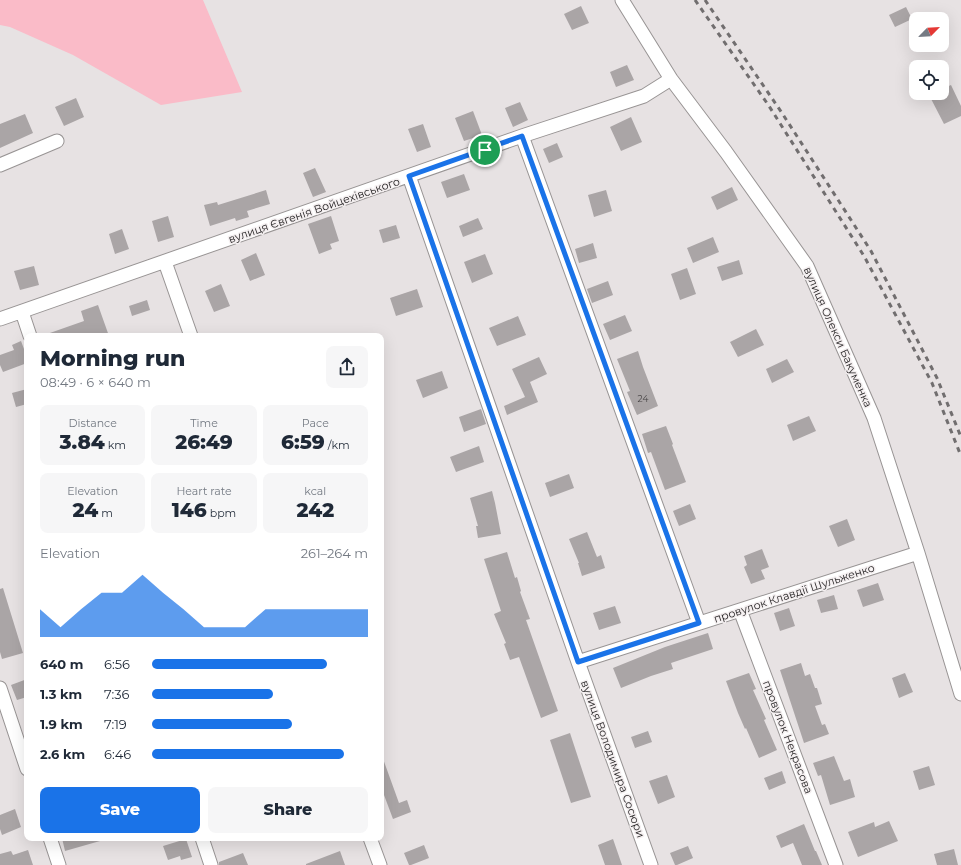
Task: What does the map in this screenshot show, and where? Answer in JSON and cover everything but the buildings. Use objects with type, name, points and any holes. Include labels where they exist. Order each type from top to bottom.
[{"type":"street","name":"вулиця Олекси Бакуменка","points":[[622,0],[671,79],[726,152],[807,266],[874,418],[918,553],[961,694]]},
{"type":"street","name":"вулиця Євгенія Войцехівського","points":[[0,320],[522,136],[644,96],[671,79]]},
{"type":"street","points":[[522,136],[699,623]]},
{"type":"street","points":[[0,165],[57,141]]},
{"type":"street","name":"вулиця Володимира Сосюри","points":[[409,176],[578,662],[651,865]]},
{"type":"street","points":[[165,262],[190,333]]},
{"type":"street","points":[[22,312],[29,333]]},
{"type":"street","name":"провулок Клавдії Шульженко","points":[[578,662],[918,553]]},
{"type":"street","name":"провулок Некрасова","points":[[740,610],[836,865]]},
{"type":"street","points":[[0,688],[24,760]]},
{"type":"street","points":[[51,841],[59,865]]},
{"type":"street","points":[[203,841],[211,865]]},
{"type":"street","points":[[371,841],[380,865]]},
{"type":"shaded area","points":[[0,0],[203,0],[242,92],[161,105],[73,55],[10,27],[0,25]]},
{"type":"railway","points":[[695,0],[769,106],[864,256],[932,383],[961,456]]},
{"type":"railway","points":[[705,0],[782,113],[871,251],[937,378],[961,437]]},
{"type":"route","points":[[522,136],[699,623],[578,662],[409,176],[485,150],[522,136]]}]
